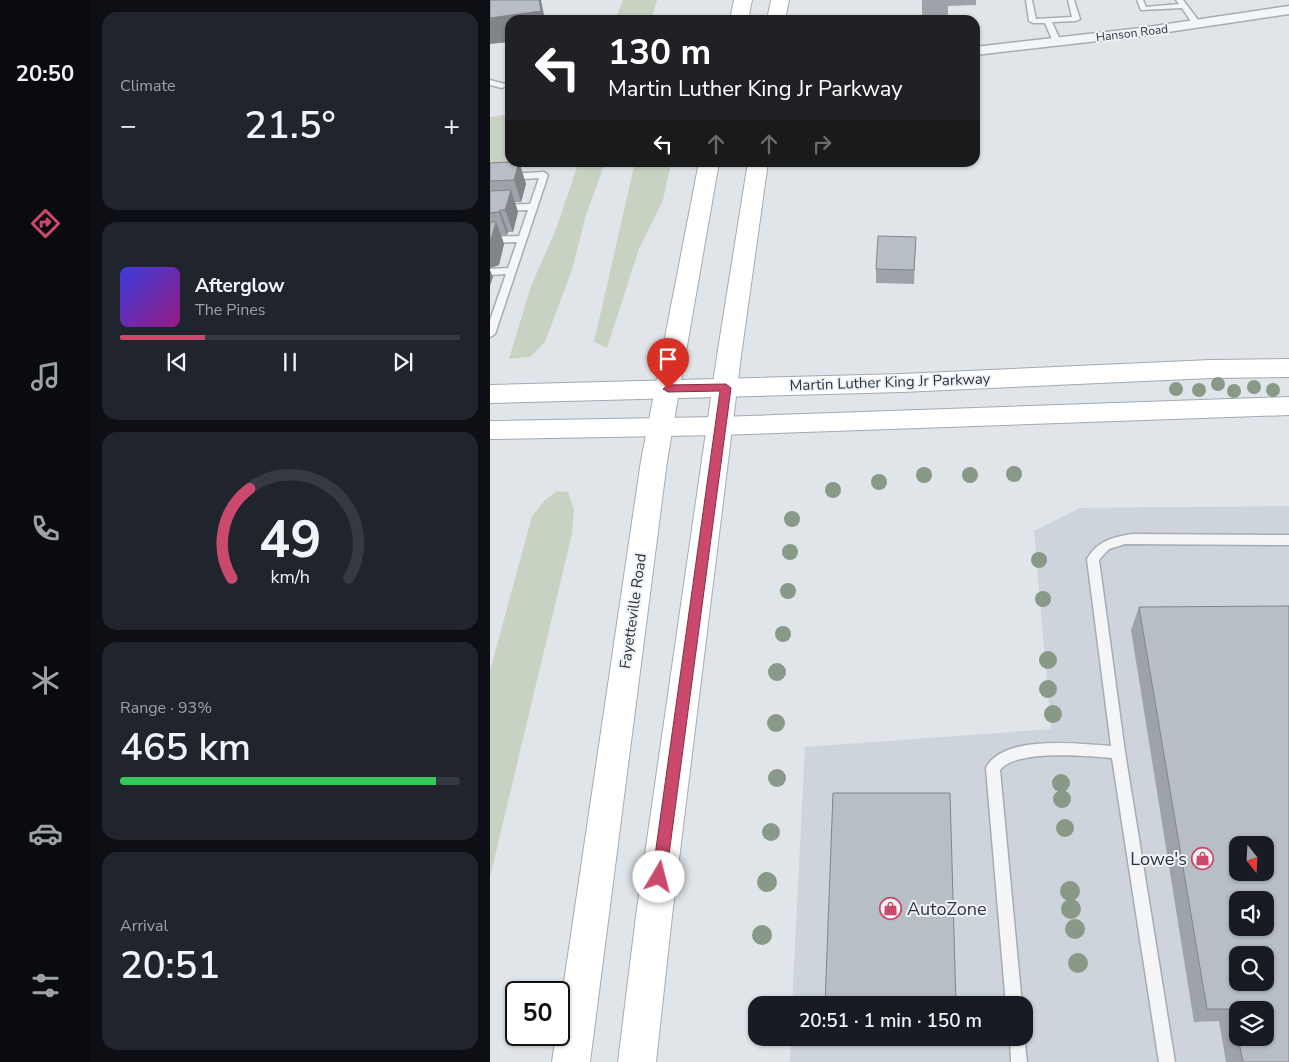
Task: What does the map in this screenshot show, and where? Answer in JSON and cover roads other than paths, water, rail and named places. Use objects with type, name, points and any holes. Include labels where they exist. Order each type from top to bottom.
[{"type":"main road","points":[[740,15],[743,0]]},
{"type":"main road","points":[[777,15],[780,0]]},
{"type":"main road","name":"Fayetteville Road","points":[[571,1062],[654,461],[708,167]]},
{"type":"main road","points":[[637,1062],[729,356],[757,167]]},
{"type":"main road","name":"Martin Luther King Jr Parkway","points":[[490,394],[726,388],[1289,368]]},
{"type":"main road","points":[[490,430],[720,426],[1289,406]]},
{"type":"street","name":"Hanson Road","points":[[980,50],[1057,42],[1289,10]]},
{"type":"lane","points":[[1029,0],[1033,21],[1076,19],[1072,0]]},
{"type":"lane","points":[[1140,0],[1143,9],[1181,3],[1197,24]]},
{"type":"lane","points":[[1048,20],[1057,42]]},
{"type":"lane","points":[[490,82],[502,86]]},
{"type":"lane","points":[[490,178],[544,175],[512,272],[494,314],[490,334]]},
{"type":"lane","points":[[490,208],[534,207]]},
{"type":"lane","points":[[490,240],[523,239]]},
{"type":"lane","points":[[490,272],[512,272]]},
{"type":"lane","points":[[1167,1062],[1118,752],[1093,559],[1100,547],[1115,541],[1132,539],[1289,540]]},
{"type":"lane","points":[[1013,996],[993,768],[1002,758],[1019,752],[1075,750],[1118,752]]},
{"type":"lane","points":[[1017,1046],[1019,1062]]},
{"type":"place","name":"Lowe's","points":[[1203,859]]},
{"type":"place","name":"AutoZone","points":[[891,909]]}]
